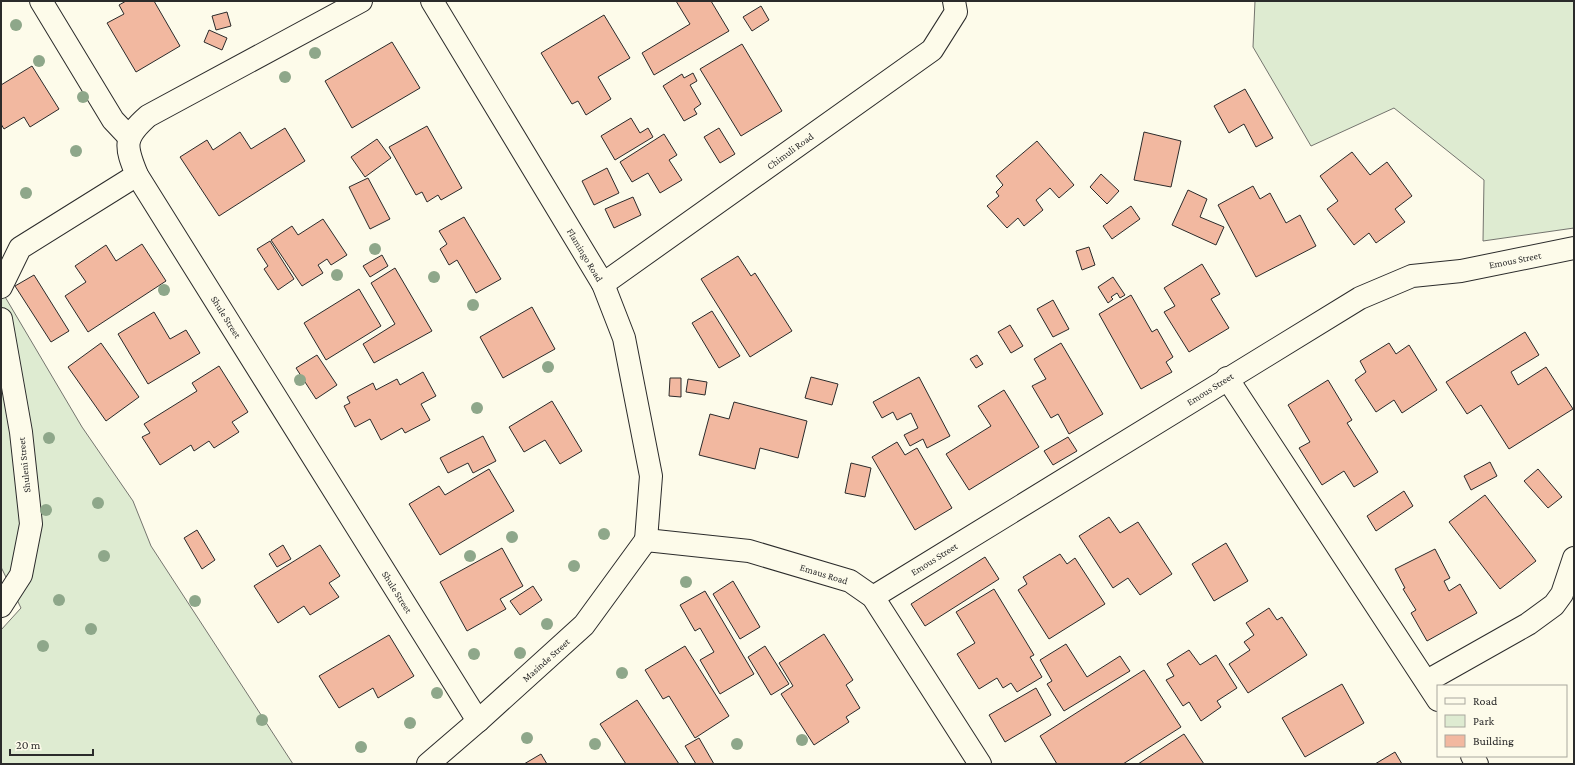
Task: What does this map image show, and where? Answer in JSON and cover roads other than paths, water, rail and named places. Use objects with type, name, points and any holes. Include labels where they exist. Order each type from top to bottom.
[{"type":"street","points":[[41,1],[113,120],[129,137],[135,127],[148,116],[361,1]]},
{"type":"street","name":"Flamingo Road","points":[[432,1],[603,284],[624,338],[651,476],[646,540]]},
{"type":"street","name":"Chimuli Road","points":[[603,284],[932,50],[956,12],[954,1]]},
{"type":"street","name":"Shule Street","points":[[129,137],[128,152],[137,175],[478,721]]},
{"type":"street","points":[[1,287],[20,248],[137,175]]},
{"type":"street","name":"Emous Street","points":[[873,597],[1227,378],[1360,298],[1412,276],[1461,271],[1574,248]]},
{"type":"street","name":"Shuleni Street","points":[[1,319],[21,432],[31,524],[21,575],[1,606]]},
{"type":"street","points":[[1227,378],[1437,698]]},
{"type":"street","name":"Masinde Street","points":[[428,764],[584,625],[646,540]]},
{"type":"street","name":"Emaus Road","points":[[646,540],[749,551],[850,581],[873,597],[980,764]]},
{"type":"street","points":[[1427,681],[1528,624],[1554,605],[1562,594],[1574,558]]}]
